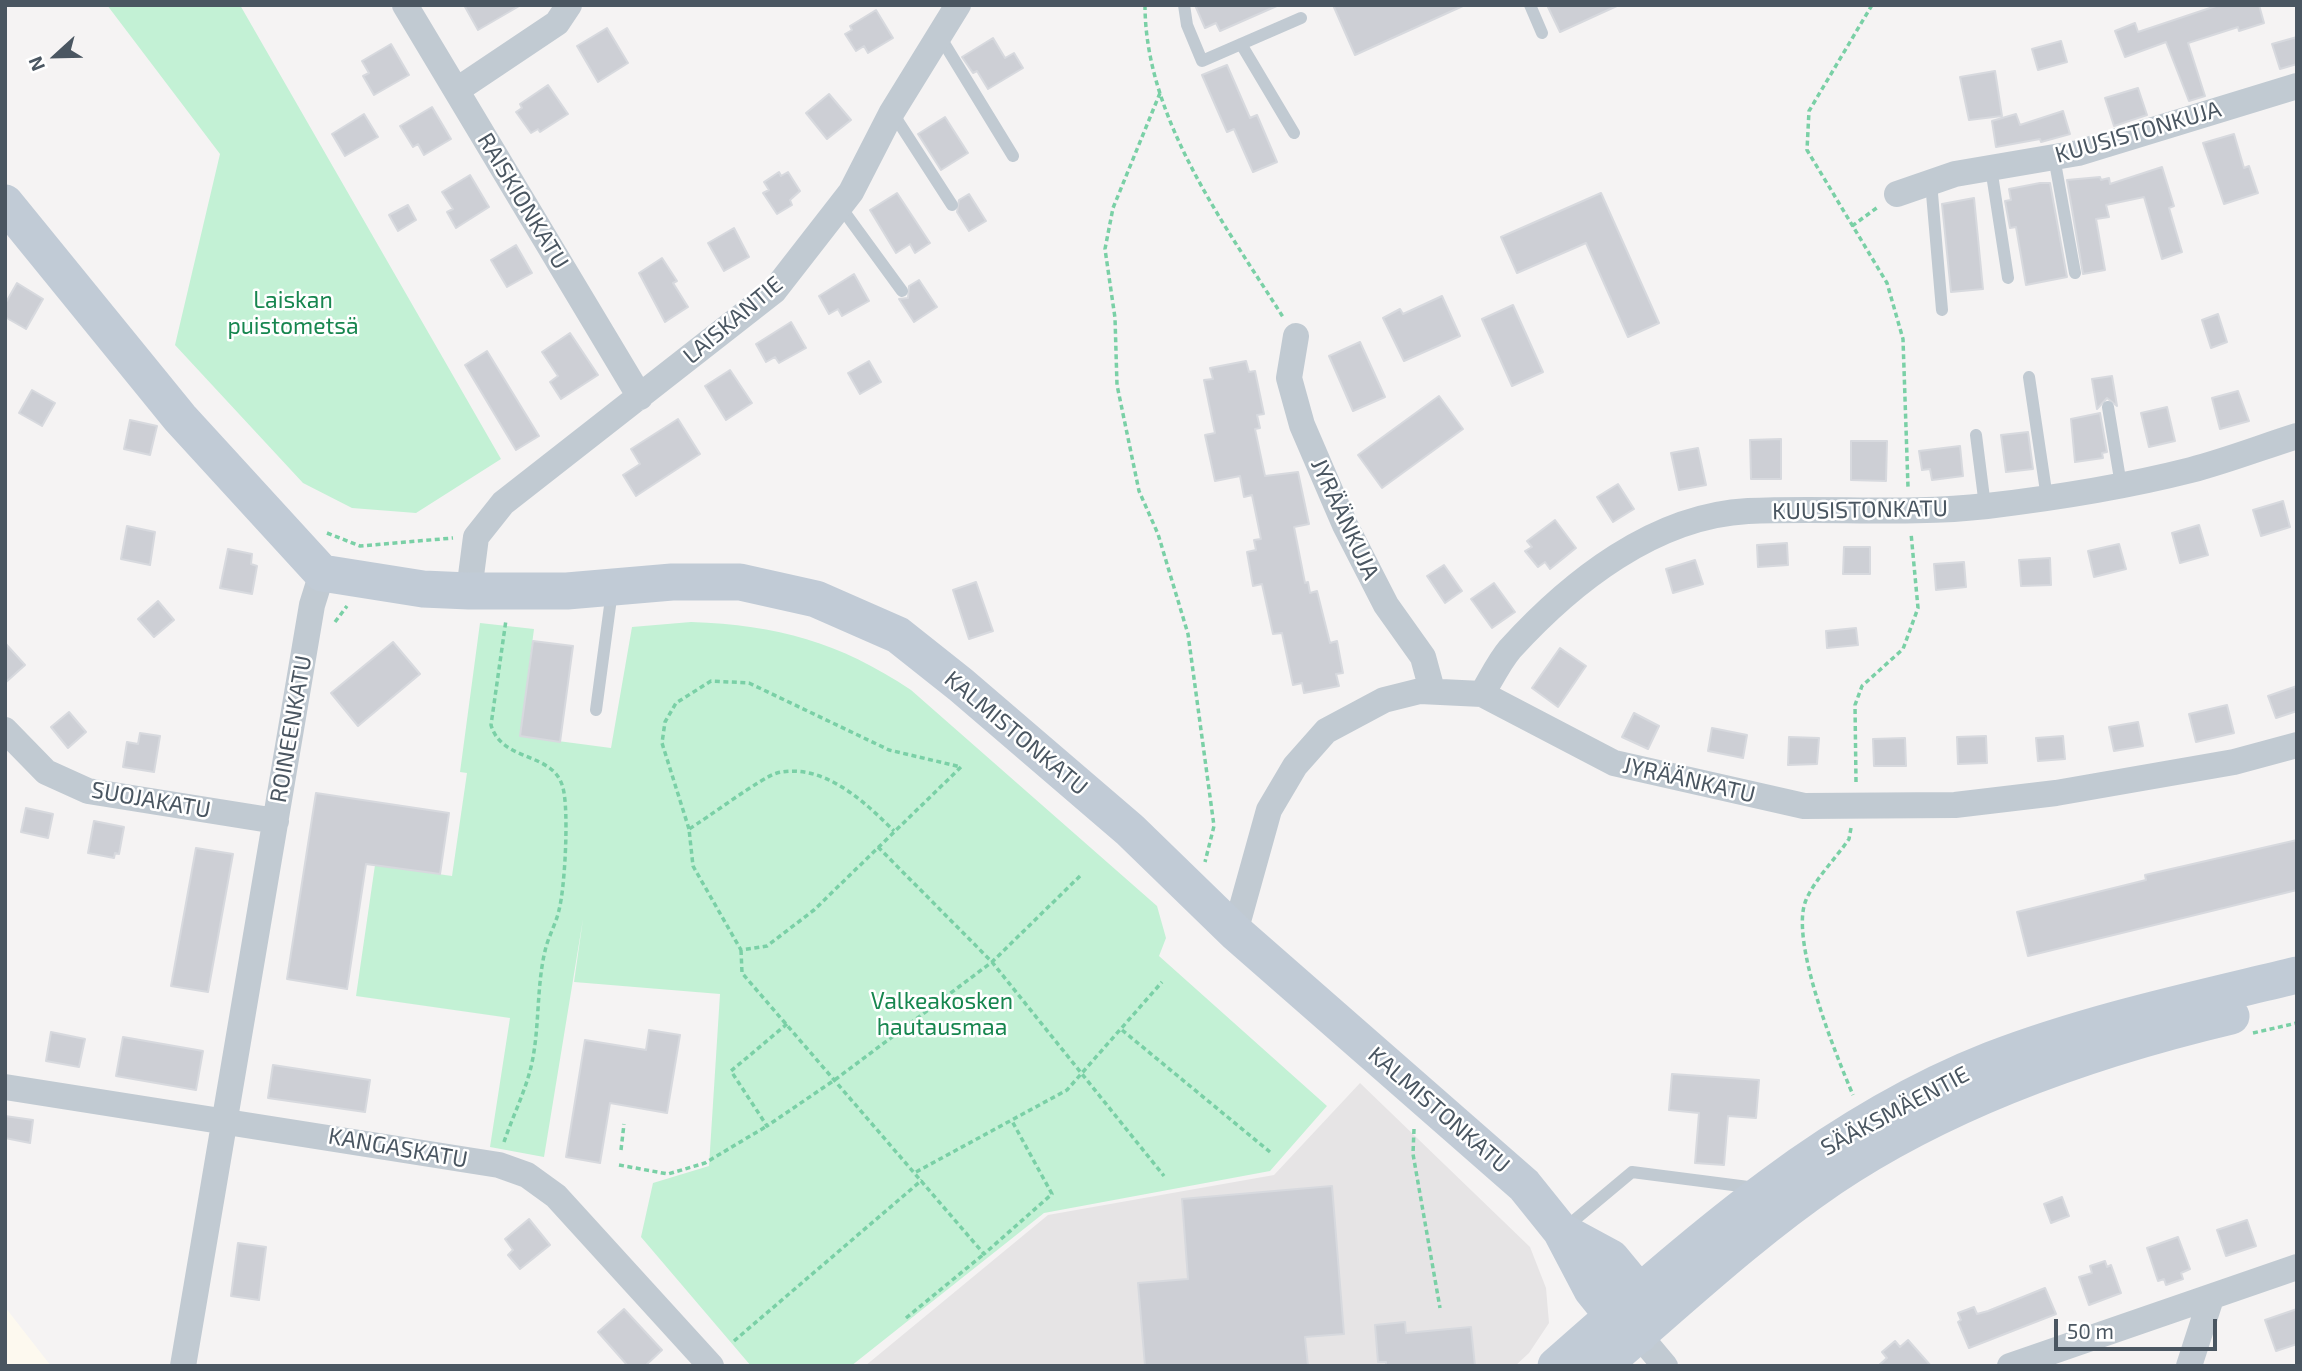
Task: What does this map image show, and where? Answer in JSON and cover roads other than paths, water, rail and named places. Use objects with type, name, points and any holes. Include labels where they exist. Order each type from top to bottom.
[{"type":"street","name":"RAISKIONKATU","points":[[405,5],[640,397]]},
{"type":"street","points":[[457,90],[557,23],[569,5]]},
{"type":"street","name":"LAISKANTIE","points":[[468,591],[476,537],[503,503],[774,291],[851,192],[892,112],[958,5]]},
{"type":"street","name":"KUUSISTONKUJA","points":[[1897,194],[1955,174],[2078,153],[2297,86]]},
{"type":"street","points":[[5,203],[180,418],[322,573]]},
{"type":"street","name":"JYRÄÄNKUJA","points":[[1296,336],[1289,378],[1302,425],[1345,525],[1386,605],[1423,657],[1432,690]]},
{"type":"street","name":"KUUSISTONKATU","points":[[1482,694],[1509,650],[1587,576],[1646,539],[1699,521],[1745,512],[1909,511],[1985,506],[2047,498],[2192,470],[2297,436]]},
{"type":"street","name":"KALMISTONKATU","points":[[322,573],[423,589],[468,591],[567,591],[672,582],[740,582],[816,599],[898,635],[961,685],[1188,886],[1235,932],[1416,1088],[1524,1185],[1562,1231],[1611,1258],[1631,1314]]},
{"type":"street","name":"ROINEENKATU","points":[[183,1366],[312,605],[322,573]]},
{"type":"street","name":"JYRÄÄNKATU","points":[[1235,932],[1269,810],[1295,766],[1326,731],[1384,700],[1432,690],[1482,694],[1614,763],[1804,806],[1955,804],[2056,793],[2235,762],[2297,745]]},
{"type":"street","name":"SUOJAKATU","points":[[5,730],[46,772],[88,791],[276,821]]},
{"type":"street","name":"SÄÄKSMÄENTIE","points":[[1775,1200],[1798,1164],[1879,1114],[1990,1061],[2130,1015],[2297,975]]},
{"type":"street","name":"SÄÄKSMÄENTIE","points":[[1556,1366],[1631,1314],[1775,1200],[2027,1079],[2099,1052],[2297,1001]]},
{"type":"street","name":"KANGASKATU","points":[[5,1087],[226,1119],[499,1165],[527,1175],[556,1196],[706,1364]]},
{"type":"street","points":[[2010,1366],[2297,1267]]},
{"type":"street","points":[[2189,1366],[2211,1297]]},
{"type":"street","points":[[1631,1314],[1665,1366]]},
{"type":"street","name":"SÄÄKSMÄENTIE","points":[[1601,1366],[1631,1314]]},
{"type":"lane","points":[[1184,5],[1187,25],[1202,61],[1301,18]]},
{"type":"lane","points":[[1530,5],[1542,33]]},
{"type":"lane","points":[[938,34],[1013,156]]},
{"type":"lane","points":[[1241,44],[1294,133]]},
{"type":"lane","points":[[892,112],[953,205]]},
{"type":"lane","points":[[2054,157],[2075,273]]},
{"type":"lane","points":[[1991,168],[2008,278]]},
{"type":"lane","points":[[1931,182],[1942,310]]},
{"type":"lane","points":[[840,206],[902,291]]},
{"type":"lane","points":[[2029,377],[2047,498]]},
{"type":"lane","points":[[2108,407],[2121,485]]},
{"type":"lane","points":[[1976,435],[1985,506]]},
{"type":"lane","points":[[596,710],[612,587]]},
{"type":"lane","points":[[1562,1231],[1632,1171],[1775,1200]]},
{"type":"park label","name":"Laiskan puistometsä","points":[[293,313]]},
{"type":"park label","name":"Valkeakosken hautausmaa","points":[[942,1014]]}]
